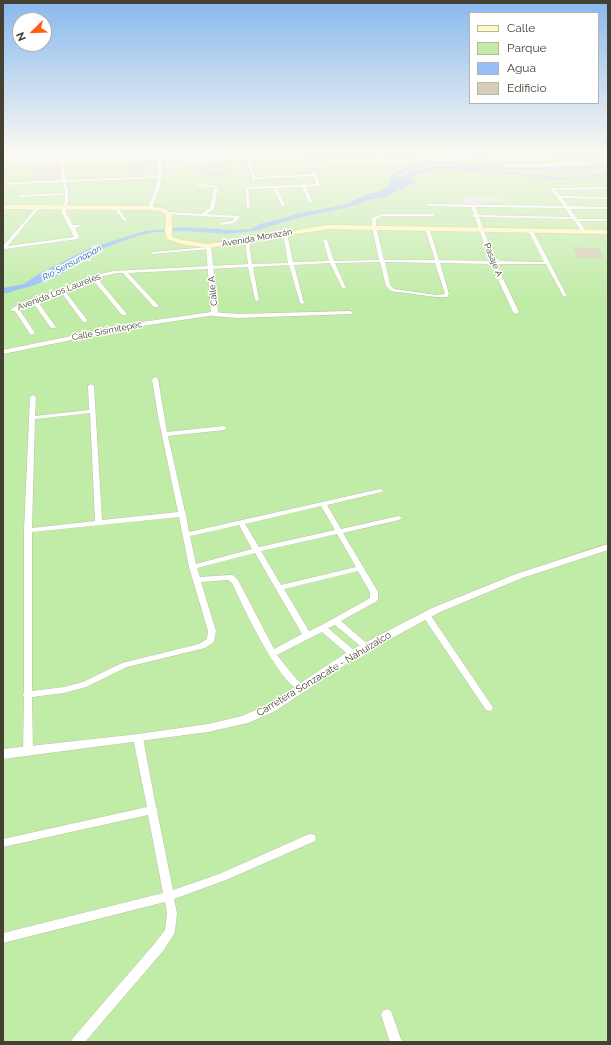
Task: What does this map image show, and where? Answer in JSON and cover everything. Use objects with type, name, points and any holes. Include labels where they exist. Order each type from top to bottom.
[{"type":"main road","points":[[3,207],[150,208],[162,210],[168,213]]},
{"type":"main road","name":"Avenida Morazán","points":[[168,213],[169,238],[176,241],[208,247],[320,228],[374,227],[608,232]]},
{"type":"street","points":[[3,248],[76,238],[77,236],[63,211],[67,205],[67,202]]},
{"type":"street","points":[[150,208],[153,202]]},
{"type":"street","points":[[201,214],[211,211],[213,202]]},
{"type":"street","points":[[247,202],[248,207]]},
{"type":"street","points":[[563,202],[584,231]]},
{"type":"street","points":[[428,205],[608,208]]},
{"type":"street","name":"Pasaje A","points":[[473,206],[474,216],[481,229],[493,262],[516,312]]},
{"type":"street","points":[[3,248],[37,208]]},
{"type":"street","points":[[116,208],[125,220]]},
{"type":"street","points":[[168,213],[238,217],[233,222],[222,224]]},
{"type":"street","points":[[427,228],[447,294],[442,296],[393,290],[388,286],[381,261],[374,227],[374,218],[376,216],[433,215]]},
{"type":"street","points":[[474,216],[608,220]]},
{"type":"street","points":[[71,227],[80,226]]},
{"type":"street","points":[[530,230],[565,296]]},
{"type":"street","points":[[285,233],[291,264],[302,303]]},
{"type":"street","points":[[246,240],[257,300]]},
{"type":"street","points":[[325,240],[332,262],[344,288]]},
{"type":"street","points":[[152,253],[208,247],[211,268]]},
{"type":"street","name":"Avenida Los Laureles","points":[[32,333],[14,309],[35,302],[92,277],[114,272],[332,262],[381,261],[548,263]]},
{"type":"street","name":"Calle A","points":[[211,268],[215,312],[212,314]]},
{"type":"street","points":[[125,272],[156,306]]},
{"type":"street","points":[[92,277],[124,314]]},
{"type":"street","points":[[62,290],[85,321]]},
{"type":"street","points":[[35,302],[53,327]]},
{"type":"street","points":[[212,314],[238,316],[350,313]]},
{"type":"street","name":"Calle Sisimitepec","points":[[3,352],[135,325],[212,314]]},
{"type":"street","points":[[27,695],[64,690],[86,684],[125,665],[202,646],[211,640],[212,631],[193,567],[155,379]]},
{"type":"street","points":[[91,386],[99,523]]},
{"type":"street","points":[[28,752],[28,530],[33,397]]},
{"type":"street","points":[[32,418],[93,412]]},
{"type":"street","points":[[165,434],[224,428]]},
{"type":"street","points":[[187,535],[380,491]]},
{"type":"street","points":[[272,654],[336,621],[374,599],[374,592],[323,504]]},
{"type":"street","points":[[28,530],[183,514]]},
{"type":"street","points":[[193,567],[256,550],[399,518]]},
{"type":"street","points":[[240,523],[307,635]]},
{"type":"street","name":"Carretera Sonzacate - Nahuizalco","points":[[3,754],[138,738],[208,728],[244,720],[271,708],[353,654],[454,601],[519,576],[608,547]]},
{"type":"street","points":[[278,588],[360,568]]},
{"type":"street","points":[[197,580],[230,577],[235,582],[272,654],[291,680],[301,688]]},
{"type":"street","points":[[426,615],[489,708]]},
{"type":"street","points":[[336,621],[366,647]]},
{"type":"street","points":[[323,628],[353,654]]},
{"type":"street","points":[[77,1042],[159,947],[170,931],[172,913],[138,738]]},
{"type":"street","points":[[3,843],[153,810]]},
{"type":"street","points":[[3,938],[169,896],[222,878],[312,838]]},
{"type":"street","points":[[387,1015],[396,1042]]},
{"type":"green space","points":[[3,202],[608,202],[608,1042],[3,1042]]},
{"type":"shaded area","points":[[464,202],[491,202],[486,202],[487,205],[465,205]]},
{"type":"water","name":"Río Sensunapán","points":[[350,202],[365,202],[345,208],[297,218],[255,231],[226,234],[185,231],[154,232],[137,236],[99,250],[76,262],[67,271],[50,279],[3,294],[3,288],[24,284],[37,275],[90,248],[145,231],[182,227],[233,230],[251,229],[260,224],[297,214],[343,205]]},
{"type":"building","points":[[575,248],[598,249],[603,258],[579,258]]}]
